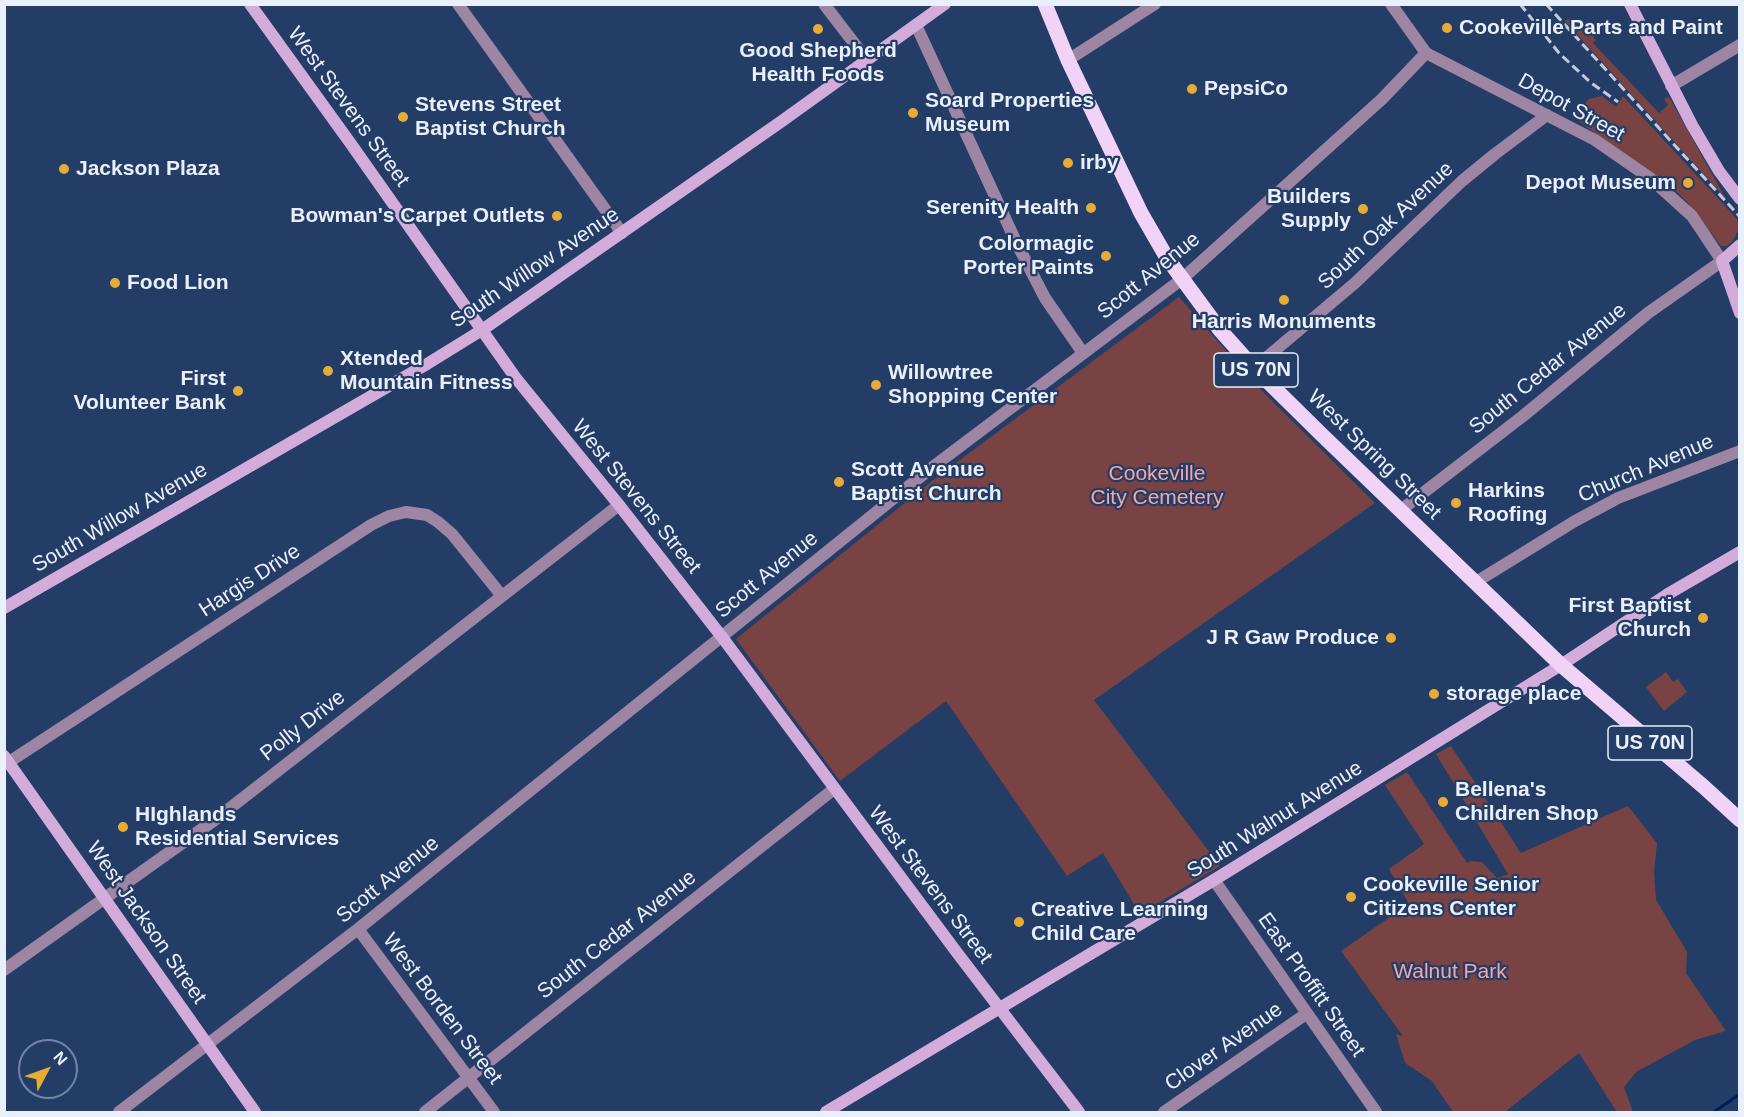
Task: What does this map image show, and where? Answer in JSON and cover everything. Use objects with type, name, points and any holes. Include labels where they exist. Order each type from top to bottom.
[{"type":"main road","name":"West Spring Street","points":[[1045,4],[1068,60],[1152,234],[1220,330],[1254,368],[1561,665]]},
{"type":"main road","name":"US 70N","points":[[1561,665],[1704,786],[1740,820]]},
{"type":"street","name":"West Stevens Street","points":[[250,4],[515,377],[722,637],[1079,1113]]},
{"type":"street","points":[[458,4],[622,233]]},
{"type":"street","points":[[824,4],[867,60]]},
{"type":"street","name":"South Willow Avenue","points":[[4,608],[482,330],[945,4]]},
{"type":"street","points":[[1068,60],[1155,4]]},
{"type":"street","name":"Depot Street","points":[[1391,4],[1426,53],[1614,152],[1669,194],[1692,216],[1722,261]]},
{"type":"street","points":[[1630,4],[1703,146],[1740,199]]},
{"type":"street","points":[[916,25],[1017,244],[1045,298],[1083,353]]},
{"type":"street","points":[[1671,86],[1740,45]]},
{"type":"street","name":"Scott Avenue","points":[[118,1113],[358,929],[906,488],[1182,279],[1382,99],[1426,53]]},
{"type":"street","name":"South Oak Avenue","points":[[1254,368],[1347,290],[1462,181],[1547,115]]},
{"type":"street","points":[[1739,244],[1722,261],[1740,313]]},
{"type":"street","name":"South Cedar Avenue","points":[[1401,510],[1523,416],[1648,313],[1722,261]]},
{"type":"street","name":"Church Avenue","points":[[1476,582],[1575,521],[1618,498],[1740,451]]},
{"type":"street","name":"Polly Drive","points":[[4,970],[216,819],[619,505]]},
{"type":"street","name":"Hargis Drive","points":[[7,759],[371,525],[389,516],[406,512],[427,515],[438,522],[452,534],[502,596]]},
{"type":"street","name":"South Walnut Avenue","points":[[826,1113],[1214,880],[1561,665],[1668,594],[1740,552]]},
{"type":"street","name":"West Jackson Street","points":[[7,759],[255,1113]]},
{"type":"street","name":"South Cedar Avenue","points":[[425,1113],[834,789]]},
{"type":"street","name":"East Proffitt Street","points":[[1214,880],[1376,1113]]},
{"type":"street","name":"West Borden Street","points":[[358,929],[494,1113]]},
{"type":"street","name":"Clover Avenue","points":[[1164,1113],[1306,1014]]},
{"type":"green space","points":[[1570,18],[1589,32],[1596,40],[1593,43],[1659,113],[1668,105],[1664,99],[1669,97],[1726,199],[1565,21]]},
{"type":"green space","points":[[1602,96],[1616,107],[1623,96],[1737,219],[1739,229],[1732,242],[1727,246],[1721,246],[1678,193],[1573,117],[1589,99]]},
{"type":"green space","name":"Cookeville City Cemetery","points":[[1179,297],[1255,384],[1375,503],[1094,700],[1220,866],[1140,914],[1103,853],[1067,876],[946,701],[840,781],[736,639],[937,477]]},
{"type":"green space","points":[[1666,672],[1673,682],[1678,679],[1687,692],[1664,711],[1646,687]]},
{"type":"green space","name":"Walnut Park","points":[[1451,746],[1521,853],[1628,806],[1657,843],[1654,872],[1656,900],[1687,952],[1686,973],[1726,1031],[1695,1040],[1636,1072],[1624,1087],[1633,1112],[1617,1112],[1579,1053],[1505,1112],[1453,1112],[1432,1081],[1405,1063],[1396,1034],[1403,1036],[1341,951],[1409,904],[1389,869],[1424,844],[1385,785],[1407,772],[1467,863],[1482,862],[1497,878],[1508,874],[1436,754]]},
{"type":"waterway","points":[[1714,1112],[1740,1094]]},
{"type":"railway","points":[[1520,4],[1559,53],[1590,82],[1618,102]]},
{"type":"railway","points":[[1546,4],[1740,217]]},
{"type":"place","name":"Cookeville Parts and Paint","points":[[1447,28]]},
{"type":"place","name":"Good Shepherd Health Foods","points":[[818,29]]},
{"type":"place","name":"PepsiCo","points":[[1192,89]]},
{"type":"place","name":"Soard Properties Museum","points":[[913,113]]},
{"type":"place","name":"Stevens Street Baptist Church","points":[[403,117]]},
{"type":"place","name":"irby","points":[[1068,163]]},
{"type":"place","name":"Jackson Plaza","points":[[64,169]]},
{"type":"place","name":"Depot Museum","points":[[1688,183]]},
{"type":"place","name":"Serenity Health","points":[[1091,208]]},
{"type":"place","name":"Builders Supply","points":[[1363,209]]},
{"type":"place","name":"Bowman's Carpet Outlets","points":[[557,216]]},
{"type":"place","name":"Colormagic Porter Paints","points":[[1106,256]]},
{"type":"place","name":"Food Lion","points":[[115,283]]},
{"type":"place","name":"Harris Monuments","points":[[1284,300]]},
{"type":"place","name":"Xtended Mountain Fitness","points":[[328,371]]},
{"type":"place","name":"Willowtree Shopping Center","points":[[876,385]]},
{"type":"place","name":"First Volunteer Bank","points":[[238,391]]},
{"type":"place","name":"Scott Avenue Baptist Church","points":[[839,482]]},
{"type":"place","name":"Harkins Roofing","points":[[1456,503]]},
{"type":"place","name":"First Baptist Church","points":[[1703,618]]},
{"type":"place","name":"J R Gaw Produce","points":[[1391,638]]},
{"type":"place","name":"storage place","points":[[1434,694]]},
{"type":"place","name":"Bellena's Children Shop","points":[[1443,802]]},
{"type":"place","name":"HIghlands Residential Services","points":[[123,827]]},
{"type":"place","name":"Cookeville Senior Citizens Center","points":[[1351,897]]},
{"type":"place","name":"Creative Learning Child Care","points":[[1019,922]]}]
